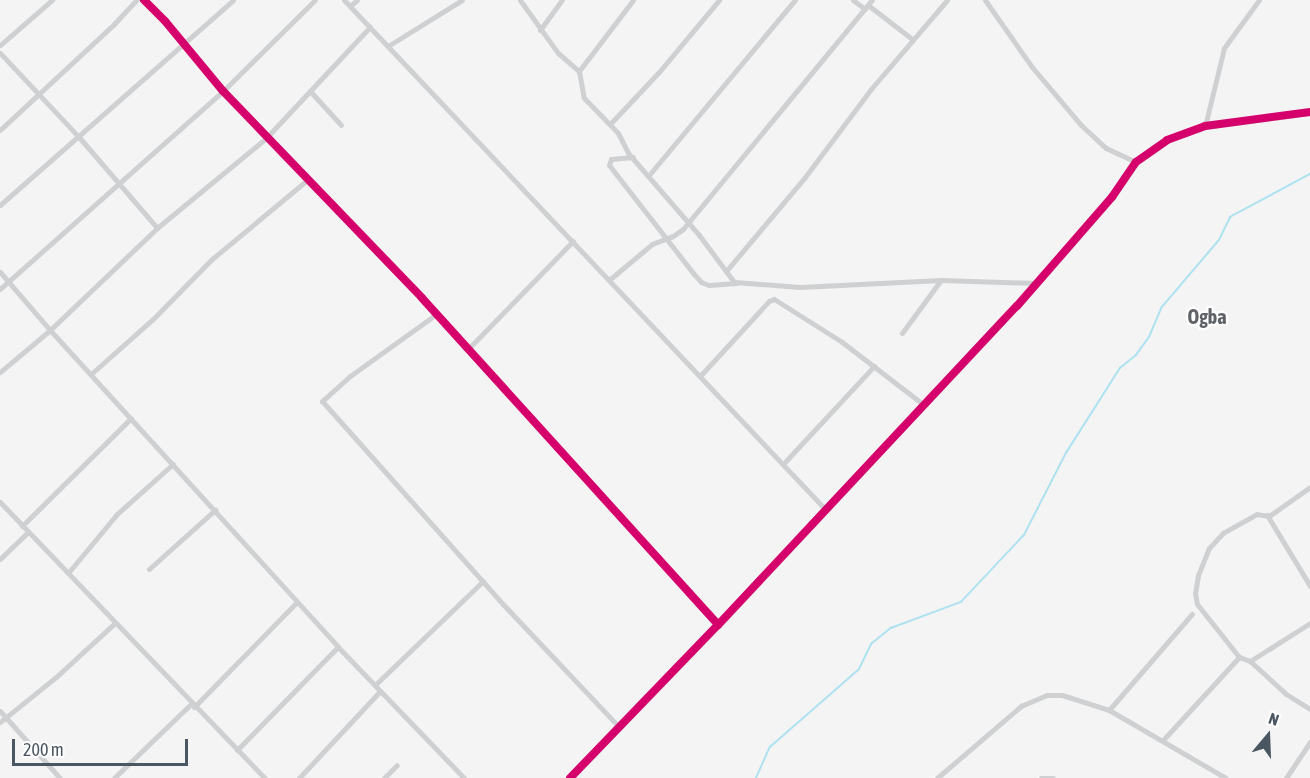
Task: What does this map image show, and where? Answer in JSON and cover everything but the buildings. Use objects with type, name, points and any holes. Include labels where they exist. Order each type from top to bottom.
[{"type":"street","points":[[0,45],[52,0]]},
{"type":"street","points":[[0,130],[106,32],[136,0]]},
{"type":"street","points":[[144,0],[266,138],[435,315],[718,626]]},
{"type":"street","points":[[0,205],[184,45],[232,0]]},
{"type":"street","points":[[0,289],[223,91],[315,0]]},
{"type":"street","points":[[344,0],[825,509]]},
{"type":"street","points":[[350,6],[357,0]]},
{"type":"street","points":[[388,46],[462,0]]},
{"type":"street","points":[[520,0],[558,53],[579,71],[584,98],[610,124],[633,158],[736,283]]},
{"type":"street","points":[[540,30],[562,0]]},
{"type":"street","points":[[579,71],[633,0]]},
{"type":"street","points":[[610,124],[719,0]]},
{"type":"street","points":[[649,175],[795,0]]},
{"type":"street","points":[[853,0],[869,5],[912,39]]},
{"type":"street","points":[[727,270],[806,177],[912,39],[946,0]]},
{"type":"street","points":[[985,0],[1032,67],[1081,125],[1106,148],[1136,162]]},
{"type":"street","points":[[1205,126],[1224,48],[1259,0]]},
{"type":"street","points":[[609,280],[652,244],[666,240],[683,229],[869,5]]},
{"type":"street","points":[[0,372],[50,330],[157,228],[266,138],[370,27]]},
{"type":"street","points":[[0,53],[78,136],[157,228]]},
{"type":"street","points":[[310,91],[341,125]]},
{"type":"street","points":[[570,778],[718,626],[1017,306],[1034,283],[1112,197],[1136,162],[1167,140],[1205,126],[1310,112]]},
{"type":"street","points":[[633,158],[611,159],[609,165],[701,282],[717,286],[736,283],[800,287],[941,280],[1034,283]]},
{"type":"street","points":[[91,374],[153,319],[212,259],[307,180]]},
{"type":"street","points":[[467,350],[573,241]]},
{"type":"street","points":[[0,272],[338,647],[464,778]]},
{"type":"street","points":[[902,333],[941,280]]},
{"type":"street","points":[[700,376],[769,301],[774,299],[842,342],[924,405]]},
{"type":"street","points":[[435,315],[350,376],[322,401],[483,581],[620,728]]},
{"type":"street","points":[[783,464],[874,366]]},
{"type":"street","points":[[22,525],[131,418]]},
{"type":"street","points":[[68,573],[117,514],[173,464]]},
{"type":"street","points":[[1310,488],[1267,515],[1257,514],[1222,533],[1209,548],[1198,575],[1194,593],[1197,604],[1239,657],[1250,661],[1286,694],[1310,709]]},
{"type":"street","points":[[0,502],[265,778]]},
{"type":"street","points":[[149,569],[215,510]]},
{"type":"street","points":[[1267,515],[1310,586]]},
{"type":"street","points":[[0,559],[28,531]]},
{"type":"street","points":[[375,685],[483,581]]},
{"type":"street","points":[[114,778],[193,705],[297,602]]},
{"type":"street","points":[[1109,710],[1192,614]]},
{"type":"street","points":[[0,722],[115,623]]},
{"type":"street","points":[[1250,661],[1310,623]]},
{"type":"street","points":[[237,750],[338,647]]},
{"type":"street","points":[[1163,740],[1239,657]]},
{"type":"street","points":[[299,778],[380,691]]},
{"type":"street","points":[[937,778],[1021,705],[1047,695],[1062,695],[1109,710],[1226,778]]},
{"type":"street","points":[[0,711],[60,778]]},
{"type":"street","points":[[1286,778],[1310,742]]},
{"type":"street","points":[[384,778],[397,765]]},
{"type":"street","points":[[1041,778],[1053,778]]},
{"type":"waterway","points":[[756,778],[770,747],[859,669],[871,644],[891,628],[961,602],[1024,535],[1066,453],[1120,368],[1136,355],[1149,337],[1162,307],[1219,240],[1230,217],[1310,174]]},
{"type":"cycle path","points":[[144,0],[165,21],[223,91],[422,298],[718,625]]},
{"type":"cycle path","points":[[570,778],[718,625],[1017,306],[1112,197],[1136,162],[1167,140],[1205,126],[1310,112]]},
{"type":"district","name":"Ogba","points":[[1207,316]]}]
